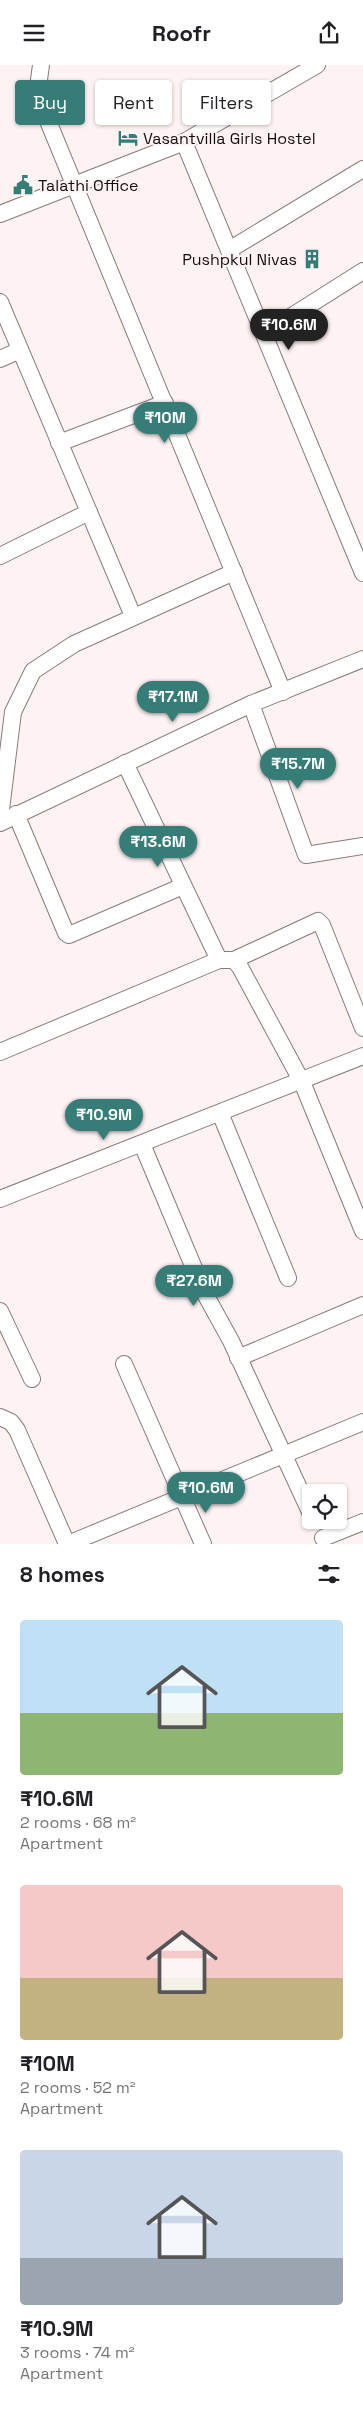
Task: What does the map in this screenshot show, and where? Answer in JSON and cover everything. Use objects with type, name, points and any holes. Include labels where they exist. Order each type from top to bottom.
[{"type":"street","points":[[41,65],[38,87],[40,104],[75,183],[283,692]]},
{"type":"street","points":[[0,214],[75,183],[184,142],[317,65]]},
{"type":"street","points":[[184,142],[264,333],[356,534],[363,573]]},
{"type":"street","points":[[230,250],[363,169]]},
{"type":"street","points":[[264,333],[363,271]]},
{"type":"street","points":[[0,302],[133,616]]},
{"type":"street","points":[[0,359],[20,349]]},
{"type":"street","points":[[59,443],[165,403]]},
{"type":"street","points":[[0,556],[89,512]]},
{"type":"street","points":[[0,818],[14,712],[34,671],[74,645],[133,616],[234,571]]},
{"type":"street","points":[[0,823],[251,703],[363,659]]},
{"type":"street","points":[[251,703],[306,855],[363,846]]},
{"type":"street","points":[[124,763],[183,886],[227,960],[240,967],[302,1082],[363,1231]]},
{"type":"street","points":[[16,814],[66,933],[69,935],[183,886]]},
{"type":"street","points":[[0,1052],[318,921],[322,925],[363,1028]]},
{"type":"street","points":[[0,1199],[363,1057]]},
{"type":"street","points":[[220,1113],[288,1278]]},
{"type":"street","points":[[142,1144],[204,1292],[231,1341],[302,1495]]},
{"type":"street","points":[[238,1358],[363,1305]]},
{"type":"street","points":[[0,1311],[32,1379]]},
{"type":"street","points":[[124,1364],[203,1544]]},
{"type":"street","points":[[0,1417],[11,1422],[17,1430],[67,1544],[363,1422]]},
{"type":"street","points":[[319,1529],[325,1541],[363,1522]]},
{"type":"place","name":"Vasantvilla Girls Hostel","points":[[128,138]]},
{"type":"place","name":"Talathi Office","points":[[23,185]]},
{"type":"place","name":"Pushpkul Nivas","points":[[312,259]]}]
